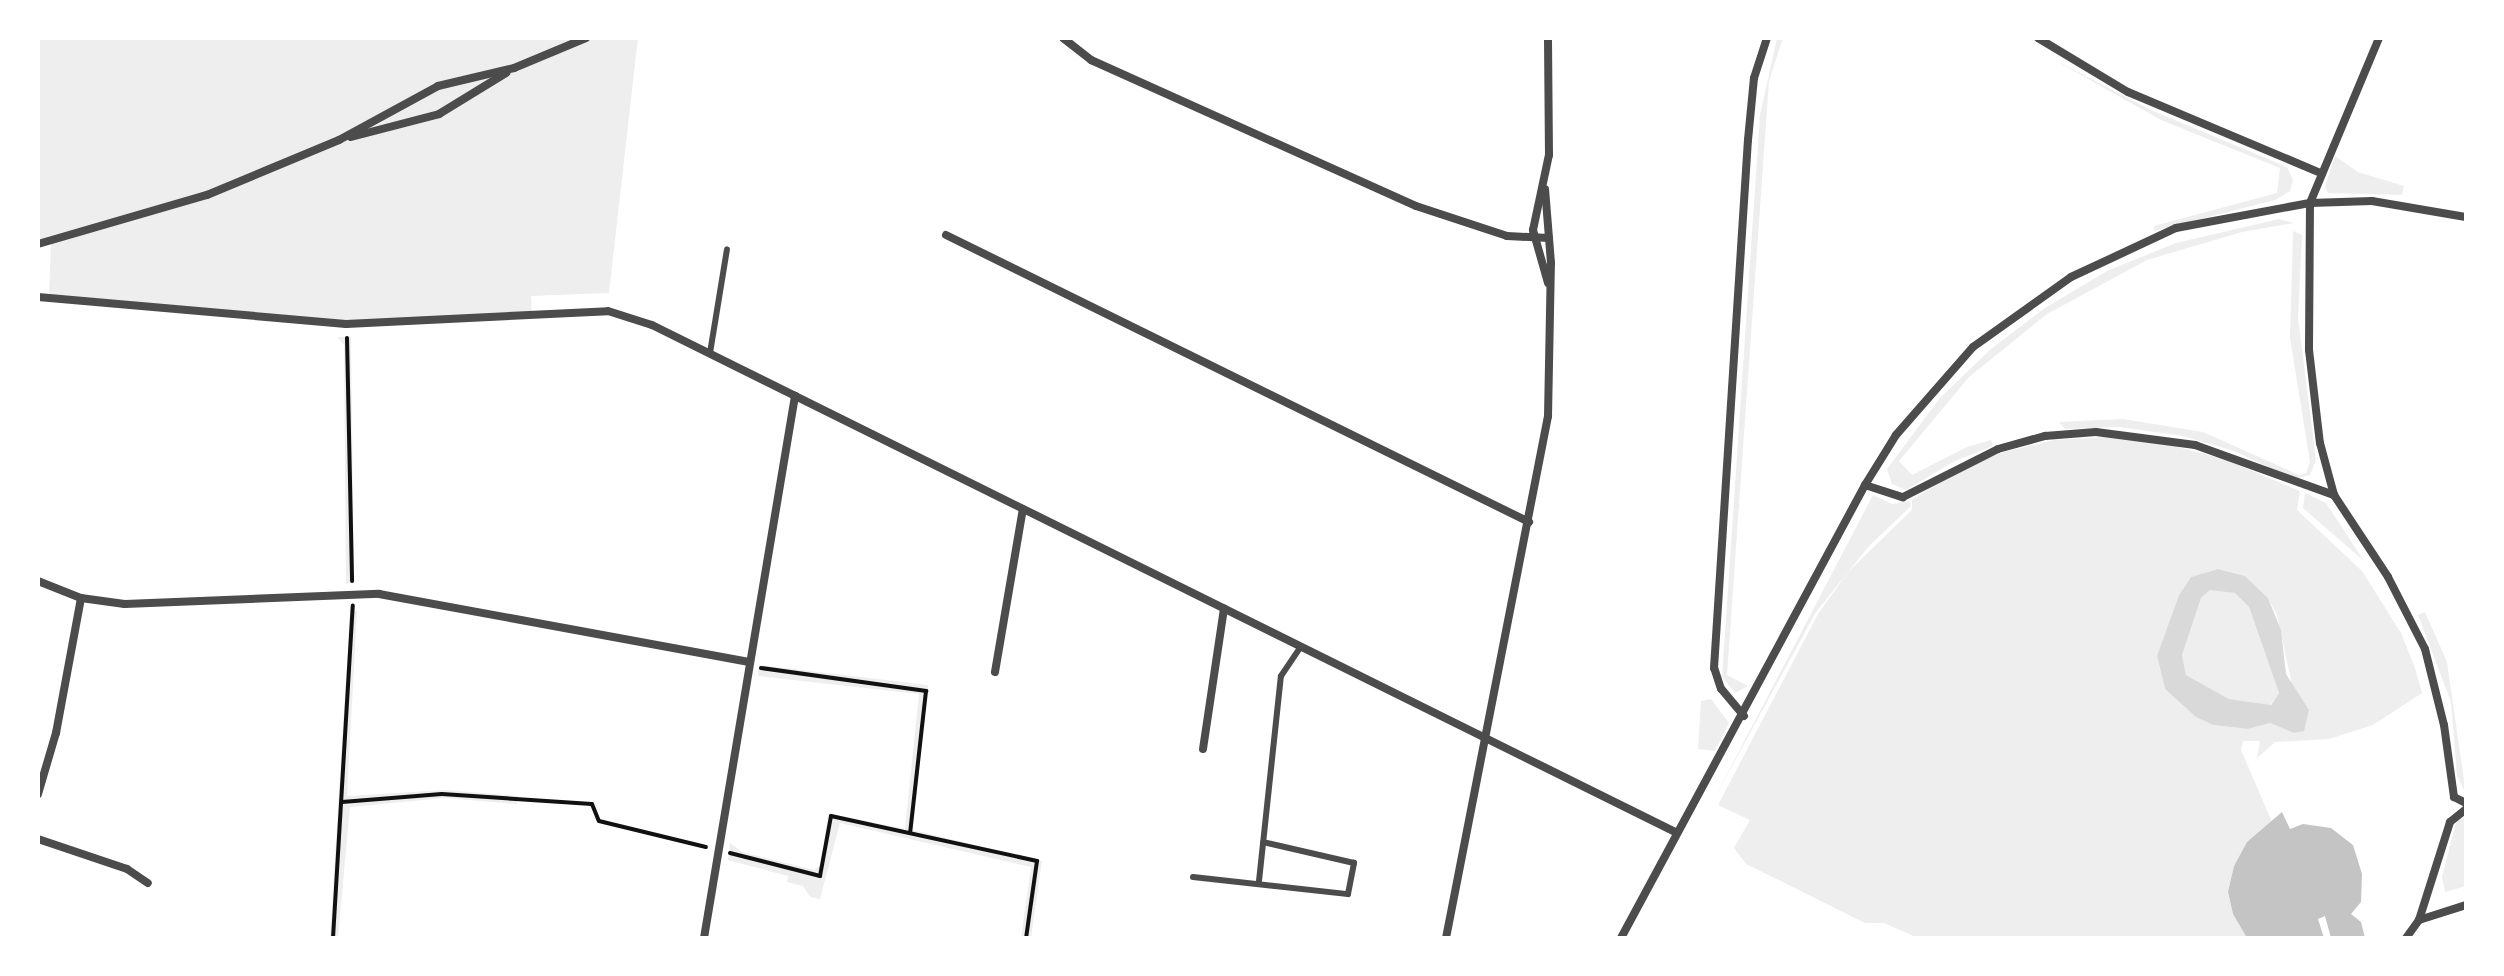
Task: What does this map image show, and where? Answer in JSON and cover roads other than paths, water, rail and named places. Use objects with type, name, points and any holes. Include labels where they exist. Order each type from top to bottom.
[{"type":"street","points":[[339,140],[439,114],[514,68],[586,38]]},
{"type":"street","points":[[1063,38],[1091,60],[1380,185],[1416,206],[1507,236],[1549,238]]},
{"type":"street","points":[[1446,938],[1548,416],[1549,238],[1545,189],[1548,38]]},
{"type":"street","points":[[1744,716],[1721,689],[1714,668],[1748,140],[1754,78],[1767,38]]},
{"type":"street","points":[[2038,38],[2128,92],[2318,172]]},
{"type":"street","points":[[2379,38],[2318,172],[2310,203],[2309,350],[2320,443],[2334,495],[2388,577],[2425,649],[2444,725],[2454,797],[2466,806],[2450,822],[2419,920],[2406,938]]},
{"type":"street","points":[[38,244],[207,195],[339,140],[438,86],[514,68]]},
{"type":"street","points":[[1545,189],[1537,207],[1535,238],[1548,283]]},
{"type":"street","points":[[1621,938],[1744,716],[1865,485],[1934,387],[1973,347],[2071,277],[2176,228],[2310,203],[2372,201],[2466,217]]},
{"type":"street","points":[[946,235],[1529,522]]},
{"type":"street","points":[[38,297],[346,324],[608,311],[710,353],[1486,741],[1677,833]]},
{"type":"street","points":[[704,938],[795,396]]},
{"type":"street","points":[[1865,485],[1903,497],[1998,449],[2045,436],[2096,432],[2195,445],[2334,495]]},
{"type":"street","points":[[995,672],[1023,509]]},
{"type":"street","points":[[38,581],[81,598],[125,604],[379,594],[748,662]]},
{"type":"street","points":[[38,794],[56,733],[81,598]]},
{"type":"street","points":[[1203,749],[1224,609]]},
{"type":"street","points":[[38,839],[127,869],[148,883]]},
{"type":"street","points":[[2419,920],[2466,905]]},
{"type":"lane","points":[[710,353],[727,249]]},
{"type":"lane","points":[[1259,881],[1281,676],[1301,646]]},
{"type":"lane","points":[[1193,877],[1259,881],[1348,894],[1354,863],[1263,842]]}]
